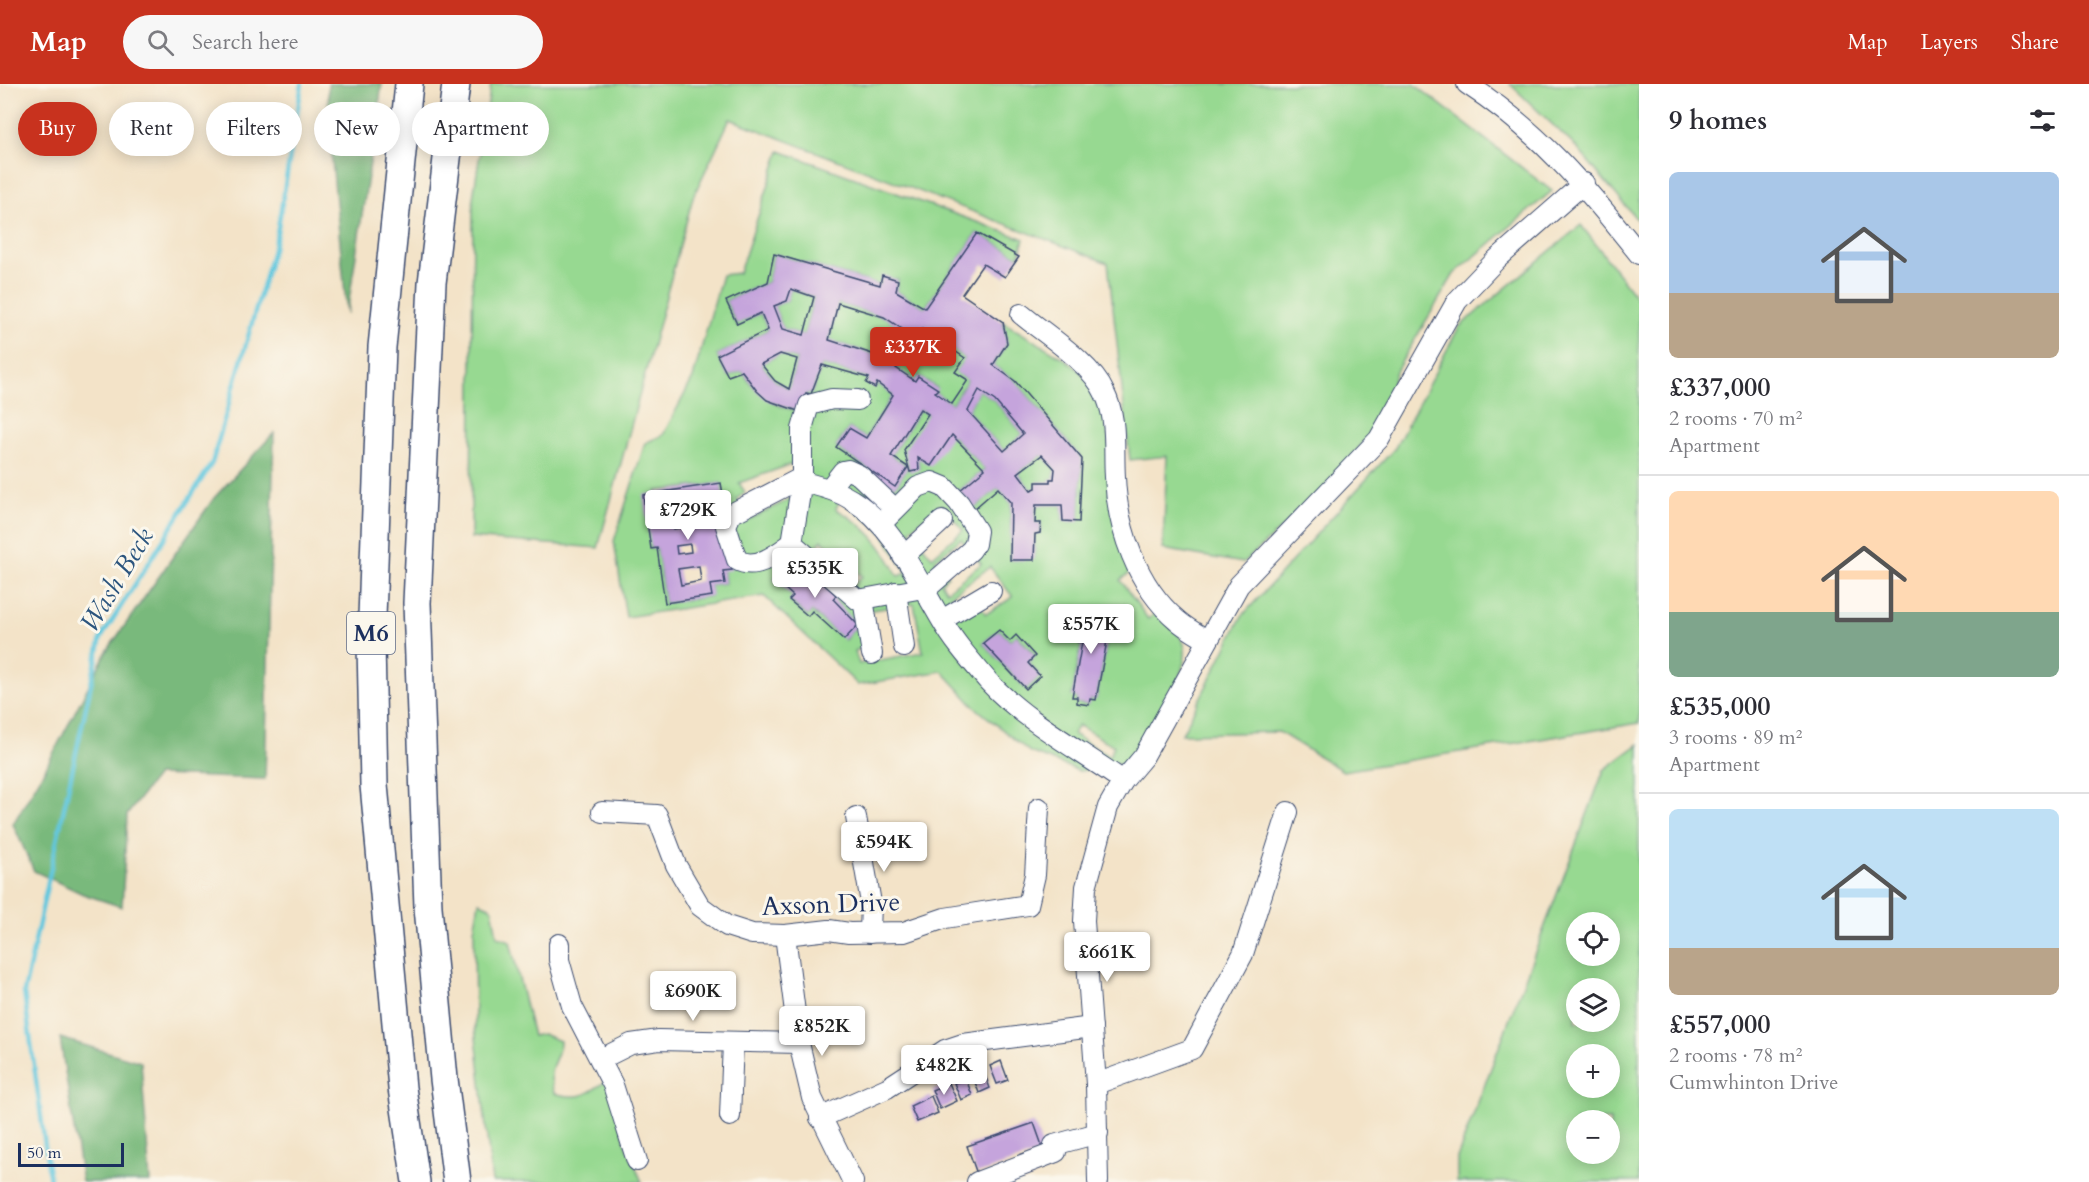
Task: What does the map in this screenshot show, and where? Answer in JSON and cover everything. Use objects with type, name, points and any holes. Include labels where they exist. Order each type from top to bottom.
[{"type":"highway","name":"M6","points":[[409,84],[382,347],[371,645],[374,785],[402,1088],[416,1182]]},
{"type":"highway","name":"M6","points":[[456,84],[432,283],[417,603],[428,907],[457,1182]]},
{"type":"street","points":[[1467,84],[1550,148],[1584,183],[1639,254]]},
{"type":"street","points":[[1098,1182],[1096,1084],[1084,921],[1086,887],[1108,807],[1123,781],[1144,756],[1239,585],[1379,439],[1457,301],[1497,259],[1584,183]]},
{"type":"street","points":[[1021,314],[1089,371],[1103,389],[1114,419],[1117,498],[1130,547],[1160,603],[1178,621],[1207,640]]},
{"type":"street","points":[[858,400],[832,399],[809,405],[802,429],[802,481],[792,543],[765,560],[754,564],[737,560],[727,521],[731,514],[792,481],[802,481],[829,489],[889,516],[903,557],[960,649],[1011,704],[1123,781]]},
{"type":"street","points":[[792,543],[858,600],[924,589],[971,550],[977,538],[976,524],[944,488],[932,482],[918,487],[889,516]]},
{"type":"street","points":[[903,557],[942,521]]},
{"type":"street","points":[[942,620],[991,591]]},
{"type":"street","points":[[896,592],[904,647]]},
{"type":"street","points":[[863,599],[872,654]]},
{"type":"street","name":"Axson Drive","points":[[602,812],[657,815],[675,865],[700,906],[727,926],[752,933],[785,935],[829,930],[870,933],[904,932],[945,918],[1028,905],[1035,875],[1039,808]]},
{"type":"street","points":[[1096,1084],[1192,1050],[1243,954],[1288,812]]},
{"type":"street","points":[[856,817],[871,903],[870,933]]},
{"type":"street","points":[[785,935],[799,1043],[820,1118],[853,1182]]},
{"type":"street","points":[[559,944],[559,960],[577,1020],[601,1059],[613,1085],[637,1161]]},
{"type":"street","points":[[820,1118],[887,1088],[945,1050],[963,1044],[1092,1027]]},
{"type":"street","points":[[601,1059],[632,1044],[659,1040],[799,1043]]},
{"type":"street","points":[[730,1116],[733,1043]]},
{"type":"street","points":[[977,1182],[1056,1152],[1054,1145],[1098,1133]]},
{"type":"green space","points":[[328,84],[382,84],[379,102],[328,102]]},
{"type":"green space","points":[[491,84],[1414,84],[1552,191],[1454,274],[1396,371],[1379,424],[1321,493],[1243,563],[1163,549],[1167,456],[1130,460],[1108,263],[730,119],[693,197],[598,548],[471,538],[473,198],[480,156],[549,156],[549,102],[488,102]]},
{"type":"green space","points":[[1510,84],[1639,84],[1639,222],[1577,148]]},
{"type":"green space","points":[[780,151],[1024,239],[1019,257],[977,233],[925,308],[896,291],[898,280],[882,276],[880,285],[774,254],[768,282],[726,301],[736,324],[761,313],[768,330],[717,355],[728,376],[742,371],[760,393],[792,410],[802,411],[806,393],[811,394],[822,365],[869,378],[875,387],[877,383],[893,395],[866,438],[849,428],[836,447],[895,487],[908,467],[891,456],[920,409],[928,414],[910,471],[919,469],[918,458],[952,435],[985,469],[959,491],[976,507],[998,488],[1011,503],[1010,560],[1034,559],[1035,534],[1040,533],[1041,523],[1035,523],[1036,505],[1062,505],[1063,521],[1079,521],[1082,459],[1015,381],[993,365],[1007,343],[1003,322],[1065,359],[1082,373],[1102,399],[1131,572],[1120,580],[1148,619],[1156,613],[1176,631],[1184,644],[1185,656],[1182,670],[1175,686],[1132,761],[1124,766],[1108,760],[1090,770],[1079,771],[1030,752],[976,708],[942,671],[858,685],[764,596],[626,617],[614,541],[645,443],[663,435],[693,378],[722,275],[739,273]],"holes":[[[792,464],[795,474],[790,499],[748,520],[737,499],[745,492],[739,483]],[[721,483],[723,500],[711,503],[714,523],[718,522],[725,583],[710,585],[711,596],[665,603],[657,548],[651,549],[657,491]],[[840,499],[882,532],[907,573],[898,576],[887,555],[873,537],[836,509]],[[941,504],[963,530],[932,557],[910,530]],[[961,539],[981,564],[947,591],[941,583],[948,576],[935,560]],[[822,540],[862,576],[853,586],[814,550]],[[790,562],[797,567],[801,564],[836,595],[833,599],[857,625],[845,640],[812,612],[807,616],[790,601],[793,596],[774,579]],[[990,567],[1013,597],[986,614],[978,604],[963,613],[950,596]],[[914,604],[923,652],[859,664],[855,651],[864,647],[858,612]],[[1082,612],[1112,615],[1096,699],[1090,699],[1088,705],[1077,703],[1077,697],[1072,696],[1082,642],[1077,641]],[[999,630],[1010,641],[1017,635],[1035,655],[1028,663],[1040,676],[1026,689],[983,643]],[[1078,725],[1114,746],[1109,756],[1073,734]]]},
{"type":"green space","points":[[332,156],[371,156],[347,314]]},
{"type":"green space","points":[[1581,225],[1639,301],[1639,723],[1343,771],[1279,732],[1182,734],[1242,616],[1395,448],[1459,327]]},
{"type":"green space","points":[[791,289],[814,297],[804,335],[783,329],[774,306],[787,301]]},
{"type":"green space","points":[[838,303],[884,317],[902,329],[885,358],[829,340]]},
{"type":"green space","points":[[922,329],[965,358],[956,372],[968,380],[952,404],[935,392],[937,388],[919,376],[915,381],[896,368]]},
{"type":"green space","points":[[780,354],[797,359],[789,389],[775,381],[761,364]]},
{"type":"green space","points":[[979,390],[995,401],[1023,434],[1004,451],[968,411]]},
{"type":"green space","points":[[274,433],[265,779],[157,775],[127,815],[122,907],[83,894],[34,871],[13,824],[44,771],[107,651],[214,498]]},
{"type":"green space","points":[[1042,455],[1055,469],[1054,479],[1050,479],[1050,482],[1037,482],[1036,488],[1031,490],[1018,473]]},
{"type":"green space","points":[[1639,744],[1639,1182],[1457,1182],[1457,1158],[1604,770]]},
{"type":"green space","points":[[479,902],[492,908],[497,936],[510,941],[533,1036],[543,1034],[560,1041],[551,1075],[554,1093],[578,1096],[596,1088],[610,1078],[626,1145],[642,1182],[492,1182],[475,1028],[474,930]]},
{"type":"green space","points":[[60,1038],[141,1062],[150,1182],[82,1182]]},
{"type":"building","points":[[977,233],[1019,257],[1005,277],[983,264],[962,294],[1003,322],[1007,343],[993,365],[1015,381],[1082,459],[1079,522],[1063,521],[1062,505],[1036,505],[1035,523],[1041,523],[1040,533],[1035,534],[1034,560],[1010,560],[1011,503],[998,488],[975,508],[959,491],[985,469],[952,435],[931,466],[918,458],[919,470],[910,472],[904,450],[928,414],[920,409],[891,456],[908,467],[895,487],[836,447],[849,428],[866,438],[893,395],[877,383],[875,388],[866,383],[869,378],[822,365],[811,394],[806,393],[802,411],[795,410],[767,400],[742,371],[728,376],[717,355],[768,330],[761,313],[737,324],[726,301],[768,282],[774,254],[880,285],[882,275],[898,280],[896,291],[925,308]],"holes":[[[791,289],[814,297],[804,335],[783,329],[774,306],[787,301]],[[838,303],[884,317],[902,329],[885,358],[829,340]],[[922,329],[965,358],[955,372],[968,380],[952,404],[935,392],[938,389],[918,376],[915,381],[896,368]],[[780,354],[797,359],[789,389],[775,381],[761,364]],[[979,390],[995,401],[1023,434],[1004,451],[968,411]],[[1042,455],[1055,469],[1054,479],[1050,479],[1050,482],[1036,482],[1036,488],[1031,490],[1018,473]]]},
{"type":"building","points":[[721,483],[724,500],[711,503],[714,523],[719,522],[727,543],[732,570],[723,571],[725,583],[710,585],[712,596],[665,603],[657,548],[651,549],[643,495]],"holes":[[[691,506],[693,526],[674,529],[671,509]],[[690,544],[691,552],[677,554],[676,546]],[[699,566],[701,581],[681,585],[678,569]]]},
{"type":"building","points":[[790,561],[797,567],[801,564],[836,595],[833,599],[858,625],[844,640],[812,611],[808,616],[789,600],[793,596],[774,579]]},
{"type":"building","points":[[1090,611],[1112,614],[1096,700],[1090,699],[1089,705],[1077,703],[1077,697],[1072,697],[1082,642],[1077,642],[1082,612],[1089,613]]},
{"type":"building","points":[[999,630],[1010,641],[1016,635],[1035,656],[1028,663],[1040,676],[1026,689],[983,643]]},
{"type":"building","points":[[1001,1061],[1008,1080],[997,1084],[990,1066]]},
{"type":"building","points":[[983,1070],[990,1088],[979,1093],[972,1074]]},
{"type":"building","points":[[966,1079],[972,1095],[961,1100],[954,1083]]},
{"type":"building","points":[[949,1083],[957,1101],[940,1109],[932,1090]]},
{"type":"building","points":[[931,1096],[938,1113],[917,1122],[910,1106]]},
{"type":"building","points":[[1034,1123],[1044,1151],[977,1174],[967,1146]]},
{"type":"waterway","name":"Wash Beck","points":[[50,1182],[24,992],[101,638],[212,463],[276,239],[302,84]]}]
